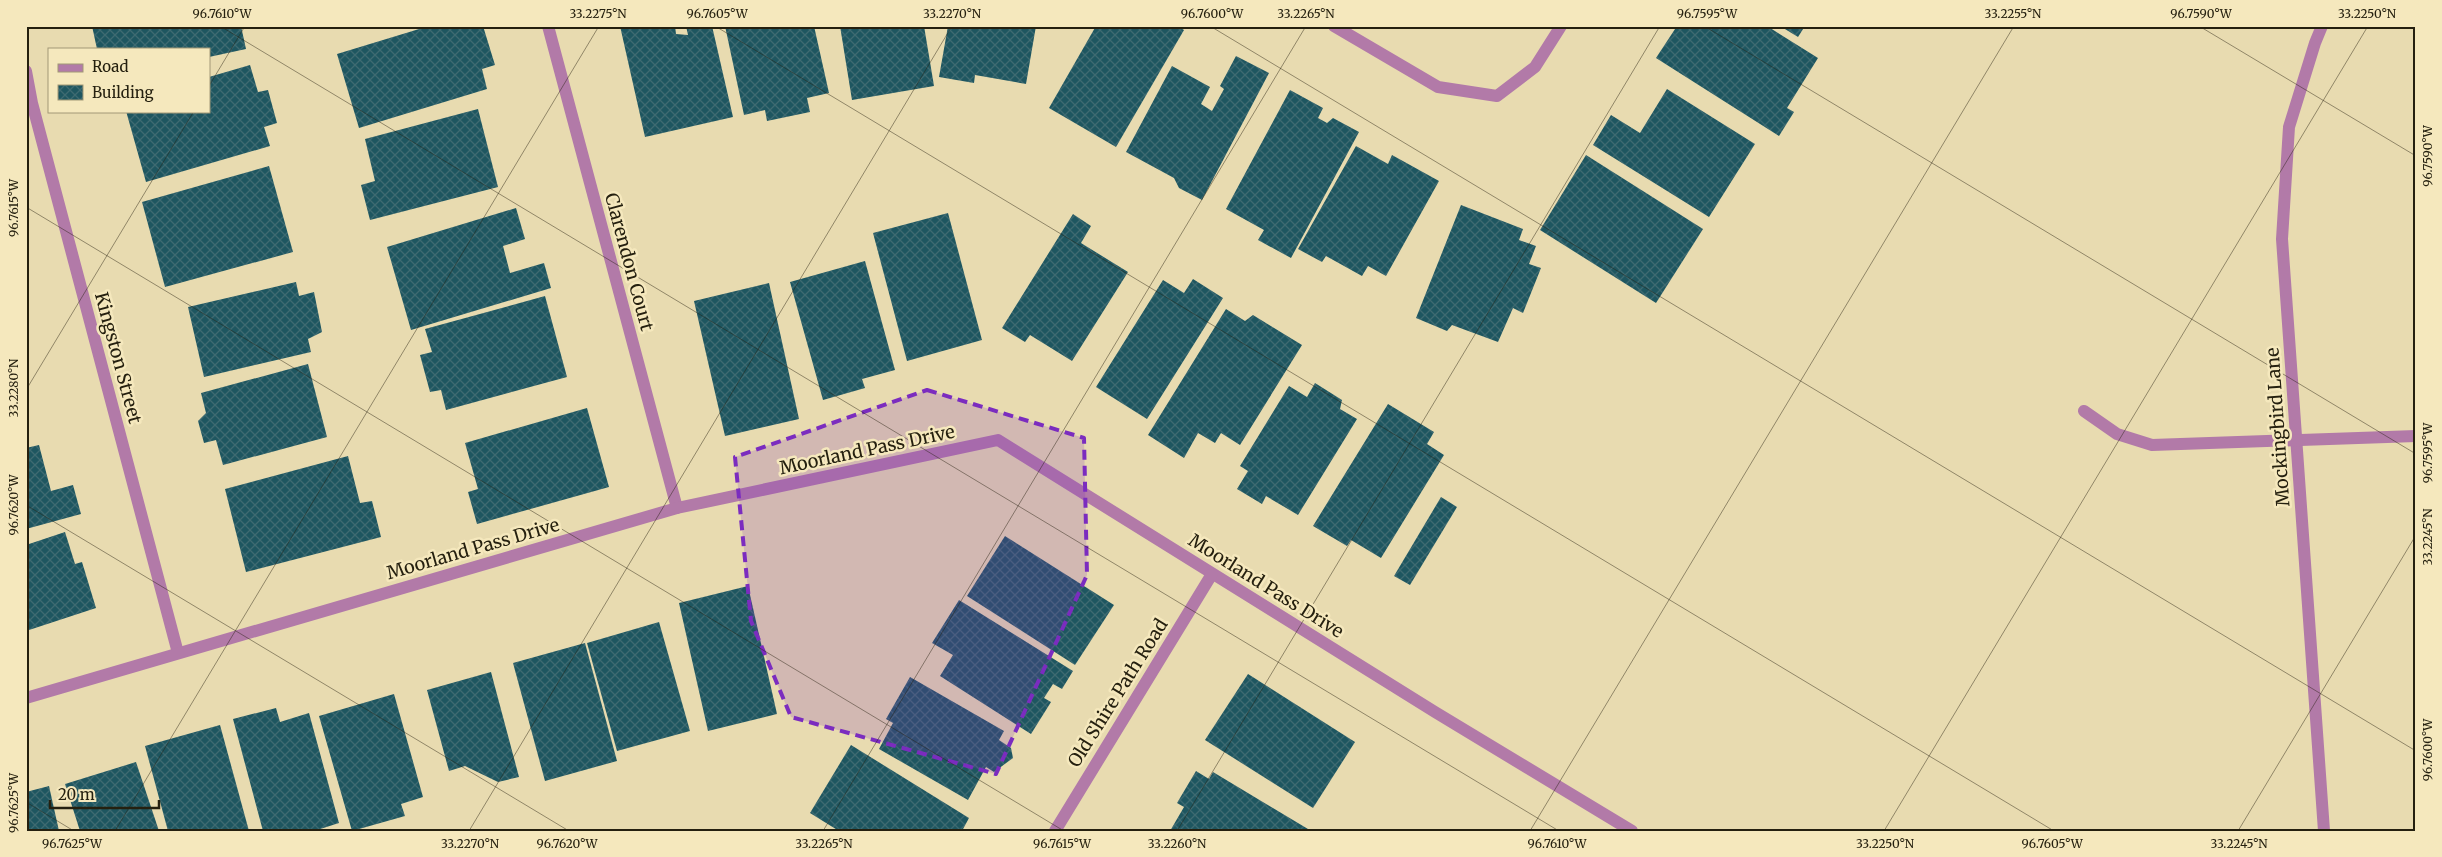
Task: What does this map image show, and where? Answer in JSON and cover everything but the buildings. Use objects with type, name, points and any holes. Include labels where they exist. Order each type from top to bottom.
[{"type":"street","name":"Clarendon Court","points":[[548,26],[677,508]]},
{"type":"street","points":[[1334,26],[1438,87],[1496,96],[1535,67],[1561,26]]},
{"type":"street","name":"Mockingbird Lane","points":[[2322,26],[2289,127],[2282,239],[2324,831]]},
{"type":"street","name":"Kingston Street","points":[[26,71],[34,113],[178,653]]},
{"type":"street","points":[[2084,411],[2117,434],[2152,445],[2296,442],[2416,436]]},
{"type":"street","name":"Moorland Pass Drive","points":[[26,698],[677,508],[998,440],[1212,574],[1632,831]]},
{"type":"street","name":"Old Shire Path Road","points":[[1055,831],[1212,574]]},
{"type":"highlighted area","points":[[927,390],[1084,438],[1087,575],[996,774],[791,717],[751,621],[735,457]]}]
